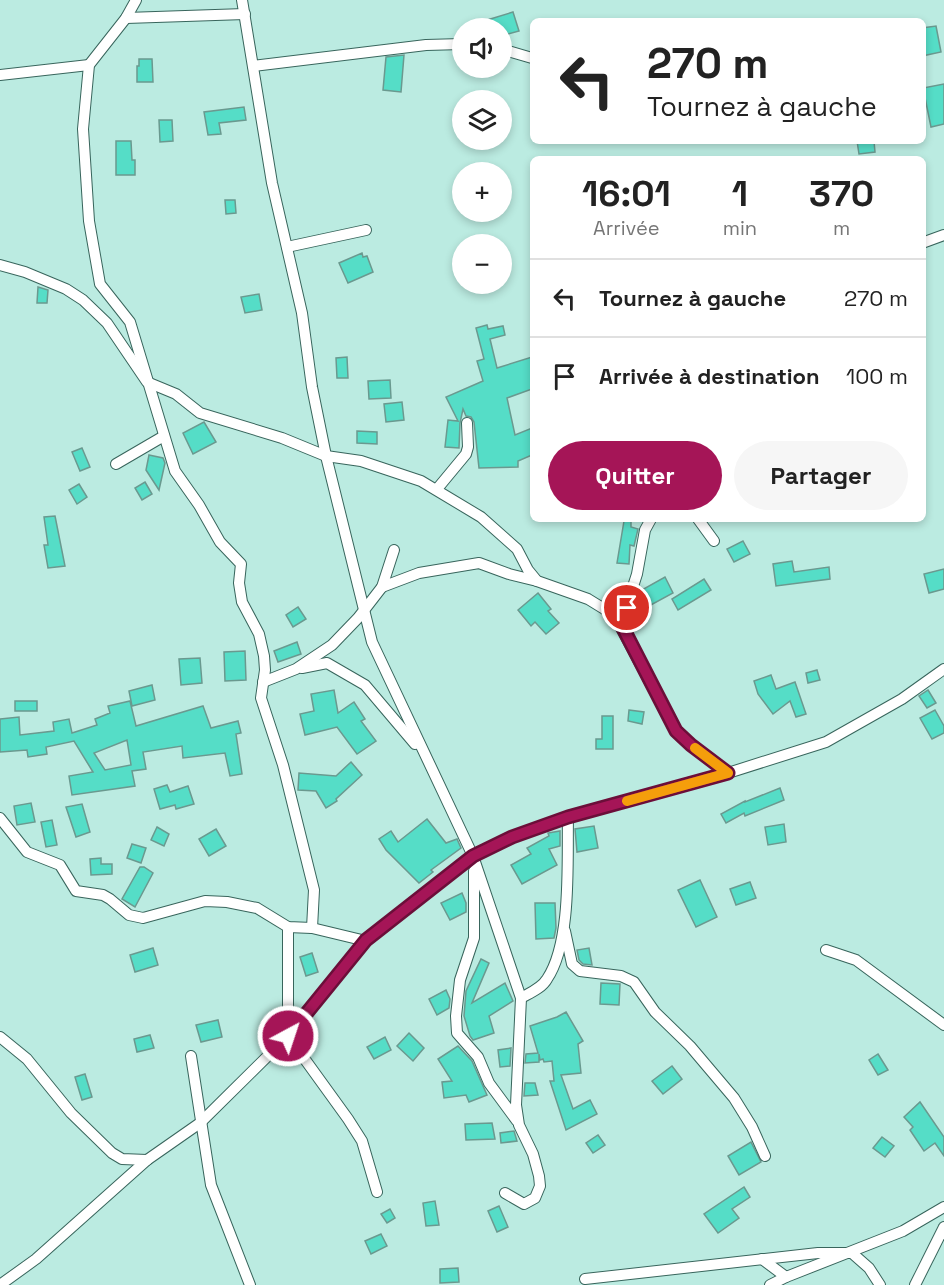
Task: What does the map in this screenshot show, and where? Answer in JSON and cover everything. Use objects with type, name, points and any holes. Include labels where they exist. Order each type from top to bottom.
[{"type":"street","points":[[136,0],[126,18],[89,65],[83,129],[89,220],[100,284],[130,322],[175,471],[199,505],[220,542],[241,564],[239,584],[242,602],[259,634],[264,656],[265,670],[261,698],[284,765],[314,890],[312,928]]},
{"type":"street","points":[[242,0],[272,183],[302,314],[312,387],[326,456],[372,642],[473,856],[521,998],[516,1105],[519,1125]]},
{"type":"street","points":[[126,18],[245,14]]},
{"type":"street","points":[[253,66],[426,45],[452,44]]},
{"type":"street","points":[[512,52],[530,57]]},
{"type":"street","points":[[0,75],[89,65]]},
{"type":"street","points":[[287,247],[366,230]]},
{"type":"street","points":[[926,242],[944,235]]},
{"type":"street","points":[[0,265],[66,289],[83,300],[111,327],[147,382],[176,394],[200,413],[211,418],[242,424],[326,456],[361,461],[421,481],[437,489],[481,517],[517,549],[528,570],[537,581]]},
{"type":"street","points":[[437,489],[466,454],[467,423]]},
{"type":"street","points":[[116,464],[164,436]]},
{"type":"street","points":[[621,624],[638,574],[645,530],[649,522]]},
{"type":"street","points":[[700,522],[714,540]]},
{"type":"street","points":[[296,669],[332,645],[364,611],[382,587],[394,550]]},
{"type":"street","points":[[382,587],[420,573],[478,563],[588,599],[614,615],[621,624],[676,731],[728,773]]},
{"type":"street","points":[[262,682],[296,669],[327,663],[364,685],[426,756]]},
{"type":"street","points":[[0,1285],[36,1259],[147,1160],[200,1123],[288,1036],[366,940],[473,856],[512,837],[568,817],[728,773],[826,742],[902,699],[944,669]]},
{"type":"street","points":[[521,998],[547,980],[561,942],[564,922],[568,817]]},
{"type":"street","points":[[0,818],[27,852],[60,865],[76,891],[110,899],[135,918],[143,918],[205,901],[227,902],[257,908],[288,927],[312,928],[366,940]]},
{"type":"street","points":[[473,856],[474,938],[460,980],[456,1016],[457,1033],[478,1057],[489,1083],[519,1125],[533,1154],[540,1186],[536,1198],[524,1204],[505,1193]]},
{"type":"street","points":[[564,922],[572,964],[580,971],[621,976],[633,981],[655,1012],[690,1046],[734,1098],[752,1127],[765,1156]]},
{"type":"street","points":[[288,927],[288,1036],[362,1142],[377,1192]]},
{"type":"street","points":[[826,950],[856,960],[944,1024]]},
{"type":"street","points":[[0,1037],[27,1059],[91,1134],[122,1159],[132,1173]]},
{"type":"street","points":[[191,1056],[200,1123],[212,1185],[250,1285]]},
{"type":"street","points":[[122,1159],[147,1160]]},
{"type":"street","points":[[770,1285],[903,1231],[944,1208]]},
{"type":"street","points":[[915,1285],[944,1227]]},
{"type":"street","points":[[585,1279],[818,1253],[852,1253],[869,1268],[880,1285]]},
{"type":"street","points":[[762,1259],[786,1277]]},
{"type":"building","points":[[513,12],[519,31],[512,33],[512,18],[494,18]]},
{"type":"building","points":[[936,26],[941,52],[926,55],[926,27]]},
{"type":"building","points":[[404,55],[401,92],[383,90],[386,57]]},
{"type":"building","points":[[139,59],[152,59],[153,82],[137,82]]},
{"type":"building","points":[[944,84],[944,124],[931,127],[926,103],[926,87]]},
{"type":"building","points":[[244,107],[246,120],[219,123],[221,134],[208,135],[204,112]]},
{"type":"building","points":[[159,120],[172,120],[173,141],[160,142]]},
{"type":"building","points":[[116,141],[131,141],[135,175],[116,175]]},
{"type":"building","points":[[857,144],[874,144],[875,152],[859,154]]},
{"type":"building","points":[[225,200],[235,200],[236,213],[226,214]]},
{"type":"building","points":[[362,253],[363,257],[367,256],[373,272],[348,283],[339,263]]},
{"type":"building","points":[[38,287],[48,290],[47,303],[37,303]]},
{"type":"building","points":[[259,294],[262,310],[245,313],[241,297]]},
{"type":"building","points":[[487,325],[488,329],[503,326],[505,335],[490,339],[497,368],[530,358],[530,390],[507,398],[515,435],[530,429],[530,456],[518,461],[518,467],[479,468],[474,422],[471,417],[466,416],[463,409],[459,448],[445,447],[448,420],[458,421],[446,397],[483,381],[477,361],[484,359],[476,328]]},
{"type":"building","points":[[347,357],[348,378],[337,378],[336,358]]},
{"type":"building","points":[[390,380],[391,398],[369,399],[368,381]]},
{"type":"building","points":[[402,402],[404,420],[386,422],[384,404]]},
{"type":"building","points":[[204,422],[216,442],[193,454],[183,433]]},
{"type":"building","points":[[357,431],[377,432],[377,444],[357,443]]},
{"type":"building","points":[[82,448],[90,467],[80,471],[72,452]]},
{"type":"building","points":[[149,455],[163,458],[165,463],[159,490],[146,470]]},
{"type":"building","points":[[145,482],[152,494],[142,500],[135,488]]},
{"type":"building","points":[[79,484],[87,497],[77,504],[69,490]]},
{"type":"building","points":[[55,516],[65,566],[48,568],[44,545],[48,545],[44,517]]},
{"type":"building","points":[[624,522],[631,522],[631,527],[638,529],[634,546],[630,545],[629,564],[617,563]]},
{"type":"building","points":[[743,541],[750,554],[734,562],[727,549]]},
{"type":"building","points":[[792,561],[794,572],[829,567],[830,579],[776,586],[773,564]]},
{"type":"building","points":[[944,569],[944,589],[929,593],[924,574]]},
{"type":"building","points":[[665,577],[673,593],[649,606],[640,591]]},
{"type":"building","points":[[704,579],[711,590],[678,610],[672,599]]},
{"type":"building","points":[[538,593],[551,609],[548,611],[559,623],[546,634],[535,622],[531,626],[518,610]]},
{"type":"building","points":[[298,607],[306,619],[293,627],[286,615]]},
{"type":"building","points":[[297,642],[301,654],[278,662],[274,651]]},
{"type":"building","points":[[245,651],[246,680],[225,681],[224,652]]},
{"type":"building","points":[[200,658],[202,683],[181,685],[179,659]]},
{"type":"building","points":[[817,670],[820,680],[808,683],[806,673]]},
{"type":"building","points":[[771,675],[776,689],[795,682],[806,714],[796,717],[790,701],[773,714],[758,694],[754,681]]},
{"type":"building","points":[[152,685],[155,700],[132,706],[129,691]]},
{"type":"building","points":[[334,690],[338,713],[354,702],[365,719],[361,721],[376,741],[357,754],[337,727],[305,735],[300,714],[314,711],[311,694]]},
{"type":"building","points":[[928,690],[936,703],[927,708],[919,696]]},
{"type":"building","points":[[15,701],[37,701],[37,711],[15,711]]},
{"type":"building","points":[[130,701],[136,726],[203,706],[211,728],[238,721],[241,733],[236,734],[242,774],[230,776],[225,753],[183,758],[182,746],[143,752],[146,769],[132,771],[135,786],[72,795],[69,776],[93,772],[74,741],[46,747],[47,754],[28,757],[27,750],[0,752],[0,719],[19,717],[20,735],[54,731],[53,722],[69,719],[72,733],[97,725],[95,719],[110,713],[108,706]],"holes":[[[127,740],[131,765],[105,770],[94,753]]]},
{"type":"building","points":[[629,710],[644,712],[642,724],[628,721]]},
{"type":"building","points":[[935,710],[944,726],[944,733],[932,739],[920,718]]},
{"type":"building","points":[[602,716],[613,716],[613,749],[596,749],[596,739],[602,739]]},
{"type":"building","points":[[351,762],[362,775],[336,799],[337,801],[326,808],[316,791],[298,790],[299,773],[336,776]]},
{"type":"building","points":[[167,785],[170,792],[188,786],[194,804],[176,809],[175,805],[160,809],[154,789]]},
{"type":"building","points":[[780,788],[784,800],[745,816],[744,813],[726,823],[721,814],[745,801]]},
{"type":"building","points":[[31,803],[35,822],[17,825],[14,806]]},
{"type":"building","points":[[82,804],[90,832],[76,837],[66,807]]},
{"type":"building","points":[[427,819],[446,843],[457,839],[461,848],[431,870],[433,872],[419,883],[386,850],[379,839],[391,831],[398,842]]},
{"type":"building","points":[[52,820],[57,845],[46,847],[41,822]]},
{"type":"building","points":[[784,824],[786,842],[768,845],[765,827]]},
{"type":"building","points":[[594,826],[598,848],[577,852],[575,829]]},
{"type":"building","points":[[157,827],[169,834],[164,846],[151,840]]},
{"type":"building","points":[[216,829],[226,846],[209,856],[199,839]]},
{"type":"building","points":[[560,831],[560,846],[549,849],[557,865],[522,884],[511,865],[531,854],[527,848],[549,836],[548,833]]},
{"type":"building","points":[[132,844],[146,848],[141,863],[127,858]]},
{"type":"building","points":[[101,858],[101,864],[112,864],[112,874],[91,875],[90,859]]},
{"type":"building","points":[[140,867],[153,873],[135,907],[122,899]]},
{"type":"building","points":[[700,880],[717,917],[696,927],[678,890]]},
{"type":"building","points":[[750,882],[756,898],[736,905],[730,889]]},
{"type":"building","points":[[462,893],[466,903],[466,912],[450,920],[441,903]]},
{"type":"building","points":[[535,903],[555,903],[554,938],[536,939]]},
{"type":"building","points":[[153,948],[158,965],[135,972],[130,955]]},
{"type":"building","points":[[589,948],[592,965],[583,964],[579,960],[577,950]]},
{"type":"building","points":[[312,953],[318,972],[306,976],[300,957]]},
{"type":"building","points":[[481,959],[489,963],[472,1003],[505,983],[513,1001],[489,1016],[494,1033],[473,1040],[464,1016],[466,991]]},
{"type":"building","points":[[601,983],[620,984],[619,1005],[600,1004]]},
{"type":"building","points":[[446,990],[450,999],[449,1008],[437,1015],[429,999]]},
{"type":"building","points":[[566,1012],[583,1041],[578,1044],[581,1073],[561,1075],[573,1109],[590,1100],[597,1114],[566,1130],[550,1081],[554,1081],[552,1061],[540,1060],[539,1054],[539,1062],[525,1063],[526,1054],[538,1053],[530,1026]]},
{"type":"building","points":[[218,1020],[222,1037],[201,1042],[196,1025]]},
{"type":"building","points":[[409,1033],[424,1048],[413,1061],[397,1046]]},
{"type":"building","points":[[150,1035],[154,1048],[137,1052],[134,1039]]},
{"type":"building","points":[[385,1037],[391,1050],[374,1059],[367,1047]]},
{"type":"building","points":[[458,1046],[472,1061],[487,1095],[469,1102],[466,1095],[444,1098],[442,1082],[452,1081],[438,1059]]},
{"type":"building","points":[[511,1048],[510,1066],[500,1067],[498,1050]]},
{"type":"building","points":[[878,1054],[888,1070],[878,1075],[869,1060]]},
{"type":"building","points":[[672,1066],[682,1079],[663,1094],[652,1081]]},
{"type":"building","points":[[85,1074],[92,1097],[82,1100],[75,1077]]},
{"type":"building","points":[[525,1083],[535,1083],[538,1095],[524,1096]]},
{"type":"building","points":[[920,1102],[944,1137],[944,1156],[935,1143],[924,1151],[910,1130],[913,1127],[904,1117]]},
{"type":"building","points":[[492,1123],[495,1139],[466,1140],[465,1124]]},
{"type":"building","points":[[514,1131],[517,1141],[501,1143],[500,1133]]},
{"type":"building","points":[[598,1135],[605,1145],[593,1153],[586,1143]]},
{"type":"building","points":[[882,1137],[894,1146],[885,1157],[873,1148]]},
{"type":"building","points":[[751,1142],[761,1162],[739,1175],[728,1156]]},
{"type":"building","points":[[744,1187],[750,1197],[732,1209],[739,1218],[718,1233],[704,1214]]},
{"type":"building","points":[[435,1201],[439,1225],[426,1226],[423,1203]]},
{"type":"building","points":[[499,1206],[508,1227],[497,1232],[488,1211]]},
{"type":"building","points":[[390,1209],[395,1218],[387,1223],[381,1214]]},
{"type":"building","points":[[381,1234],[387,1246],[371,1254],[365,1241]]},
{"type":"building","points":[[458,1268],[459,1282],[440,1283],[440,1269]]},
{"type":"slow traffic","points":[[627,801],[728,773],[695,748]]},
{"type":"route","points":[[288,1036],[366,940],[473,856],[512,837],[568,817],[728,773],[676,731],[621,624],[627,608]]}]
